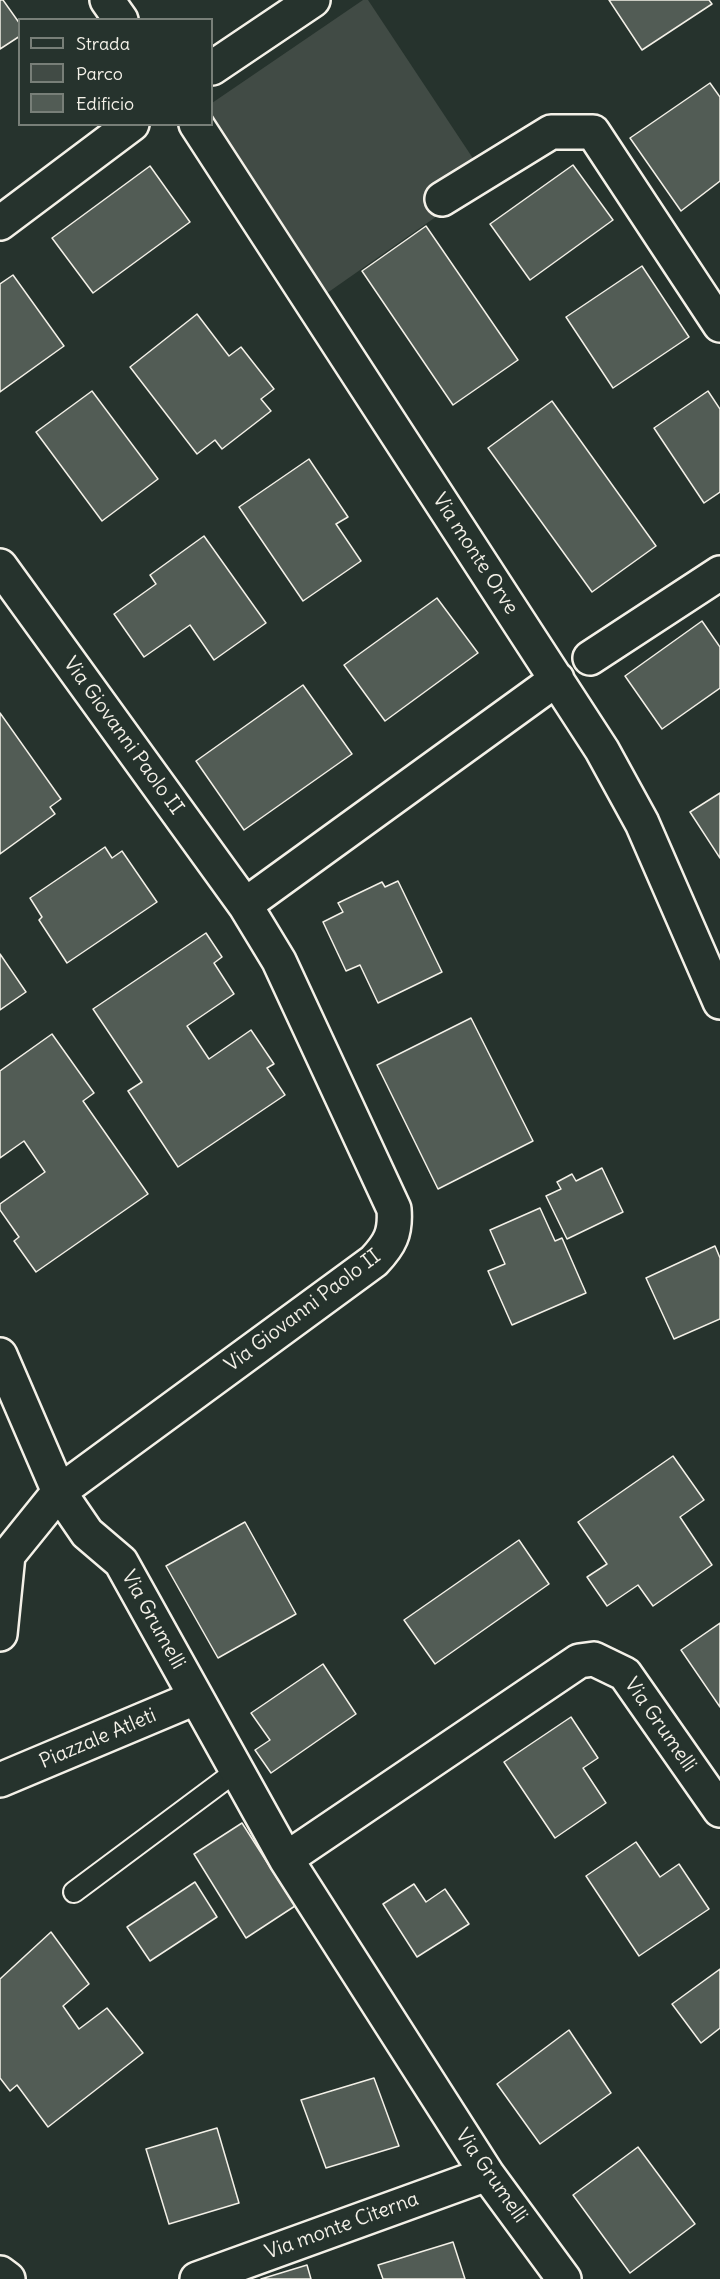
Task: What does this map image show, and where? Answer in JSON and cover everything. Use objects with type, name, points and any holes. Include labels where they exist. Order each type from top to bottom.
[{"type":"street","points":[[107,0],[120,18]]},
{"type":"street","points":[[213,67],[313,0]]},
{"type":"street","points":[[0,223],[129,126]]},
{"type":"street","name":"Via monte Orve","points":[[197,126],[602,750],[642,823],[720,1002]]},
{"type":"street","points":[[442,199],[551,132],[593,132],[720,325]]},
{"type":"street","name":"Via Giovanni Paolo II","points":[[0,566],[245,905],[279,961],[394,1209],[395,1225],[390,1245],[364,1268],[58,1491]]},
{"type":"street","points":[[590,658],[720,573]]},
{"type":"street","points":[[245,905],[557,679]]},
{"type":"street","name":"Via Grumelli","points":[[0,1356],[58,1491],[87,1533],[121,1562],[235,1772],[286,1859],[487,2174],[564,2279]]},
{"type":"street","points":[[0,1634],[8,1555],[58,1491]]},
{"type":"street","name":"Via Grumelli","points":[[286,1859],[579,1660],[594,1659],[625,1674],[720,1810]]},
{"type":"street","name":"Piazzale Atleti","points":[[0,1780],[195,1698]]},
{"type":"street","name":"Via monte Citerna","points":[[197,2279],[487,2174]]},
{"type":"street","points":[[0,2273],[8,2279]]},
{"type":"lane","points":[[74,1892],[235,1772]]},
{"type":"green space","points":[[363,0],[368,0],[480,169],[440,214],[320,298],[213,126],[213,102]]},
{"type":"building","points":[[0,0],[3,0],[18,21],[18,37],[0,49]]},
{"type":"building","points":[[609,0],[709,0],[712,4],[642,50]]},
{"type":"building","points":[[710,83],[720,97],[720,181],[681,211],[630,138]]},
{"type":"building","points":[[573,165],[613,220],[530,280],[490,224]]},
{"type":"building","points":[[150,166],[190,222],[93,293],[52,238]]},
{"type":"building","points":[[426,226],[518,360],[453,405],[362,271]]},
{"type":"building","points":[[642,266],[689,337],[613,388],[566,317]]},
{"type":"building","points":[[13,275],[64,346],[0,392],[0,284]]},
{"type":"building","points":[[197,314],[229,356],[241,347],[274,389],[261,399],[271,411],[222,449],[215,440],[197,454],[130,367]]},
{"type":"building","points":[[92,391],[158,479],[102,521],[36,432]]},
{"type":"building","points":[[708,391],[720,409],[720,492],[704,503],[654,428]]},
{"type":"building","points":[[552,401],[656,546],[592,592],[488,448]]},
{"type":"building","points":[[309,459],[348,517],[336,524],[361,561],[303,601],[239,507]]},
{"type":"building","points":[[204,536],[266,623],[214,660],[190,625],[144,657],[114,614],[156,584],[150,575]]},
{"type":"building","points":[[437,598],[478,653],[385,721],[344,665]]},
{"type":"building","points":[[702,621],[720,647],[720,688],[662,729],[625,676]]},
{"type":"building","points":[[303,685],[352,754],[244,830],[196,761]]},
{"type":"building","points":[[0,713],[61,799],[50,807],[55,814],[0,854]]},
{"type":"building","points":[[720,793],[720,858],[690,812]]},
{"type":"building","points":[[105,847],[112,858],[122,851],[157,902],[67,963],[39,920],[42,917],[30,898]]},
{"type":"building","points":[[398,881],[442,972],[378,1003],[360,965],[346,971],[323,922],[343,912],[338,903],[382,882],[385,887]]},
{"type":"building","points":[[206,933],[222,957],[214,963],[234,994],[187,1026],[209,1059],[251,1030],[274,1064],[267,1068],[285,1095],[178,1167],[128,1091],[142,1082],[93,1009]]},
{"type":"building","points":[[0,954],[26,992],[0,1010]]},
{"type":"building","points":[[471,1018],[533,1141],[438,1189],[377,1065]]},
{"type":"building","points":[[52,1034],[94,1093],[83,1101],[148,1194],[36,1272],[14,1241],[19,1237],[0,1210],[0,1204],[45,1172],[24,1141],[0,1158],[0,1071]]},
{"type":"building","points":[[602,1168],[623,1212],[567,1239],[546,1196],[561,1189],[557,1182],[572,1174],[576,1181]]},
{"type":"building","points":[[540,1208],[555,1241],[562,1238],[586,1293],[512,1325],[488,1271],[505,1264],[490,1230]]},
{"type":"building","points":[[715,1246],[720,1258],[720,1319],[674,1339],[646,1278]]},
{"type":"building","points":[[673,1456],[704,1500],[680,1517],[712,1565],[653,1606],[638,1585],[607,1606],[587,1577],[607,1564],[578,1522]]},
{"type":"building","points":[[245,1522],[296,1614],[218,1658],[166,1566]]},
{"type":"building","points":[[519,1540],[549,1584],[435,1664],[404,1620]]},
{"type":"building","points":[[720,1623],[720,1707],[681,1650]]},
{"type":"building","points":[[323,1664],[356,1714],[271,1773],[255,1750],[270,1740],[251,1713]]},
{"type":"building","points":[[571,1717],[598,1758],[583,1768],[606,1803],[555,1838],[504,1762]]},
{"type":"building","points":[[242,1823],[295,1906],[246,1938],[194,1854]]},
{"type":"building","points":[[636,1842],[660,1877],[679,1864],[709,1909],[639,1956],[586,1876]]},
{"type":"building","points":[[195,1882],[217,1917],[150,1961],[127,1927]]},
{"type":"building","points":[[414,1884],[426,1902],[445,1889],[469,1924],[417,1957],[383,1904]]},
{"type":"building","points":[[51,1932],[89,1984],[63,2006],[79,2029],[107,2008],[143,2053],[48,2127],[17,2085],[10,2091],[0,2078],[0,1979]]},
{"type":"building","points":[[720,1969],[720,2028],[701,2043],[672,2004]]},
{"type":"building","points":[[569,2030],[611,2093],[540,2144],[497,2084]]},
{"type":"building","points":[[374,2078],[399,2146],[326,2168],[301,2100]]},
{"type":"building","points":[[217,2128],[239,2203],[169,2224],[146,2149]]},
{"type":"building","points":[[638,2147],[695,2224],[630,2273],[573,2195]]},
{"type":"building","points":[[453,2242],[465,2279],[383,2279],[378,2265]]},
{"type":"building","points":[[307,2265],[311,2279],[261,2279]]}]
